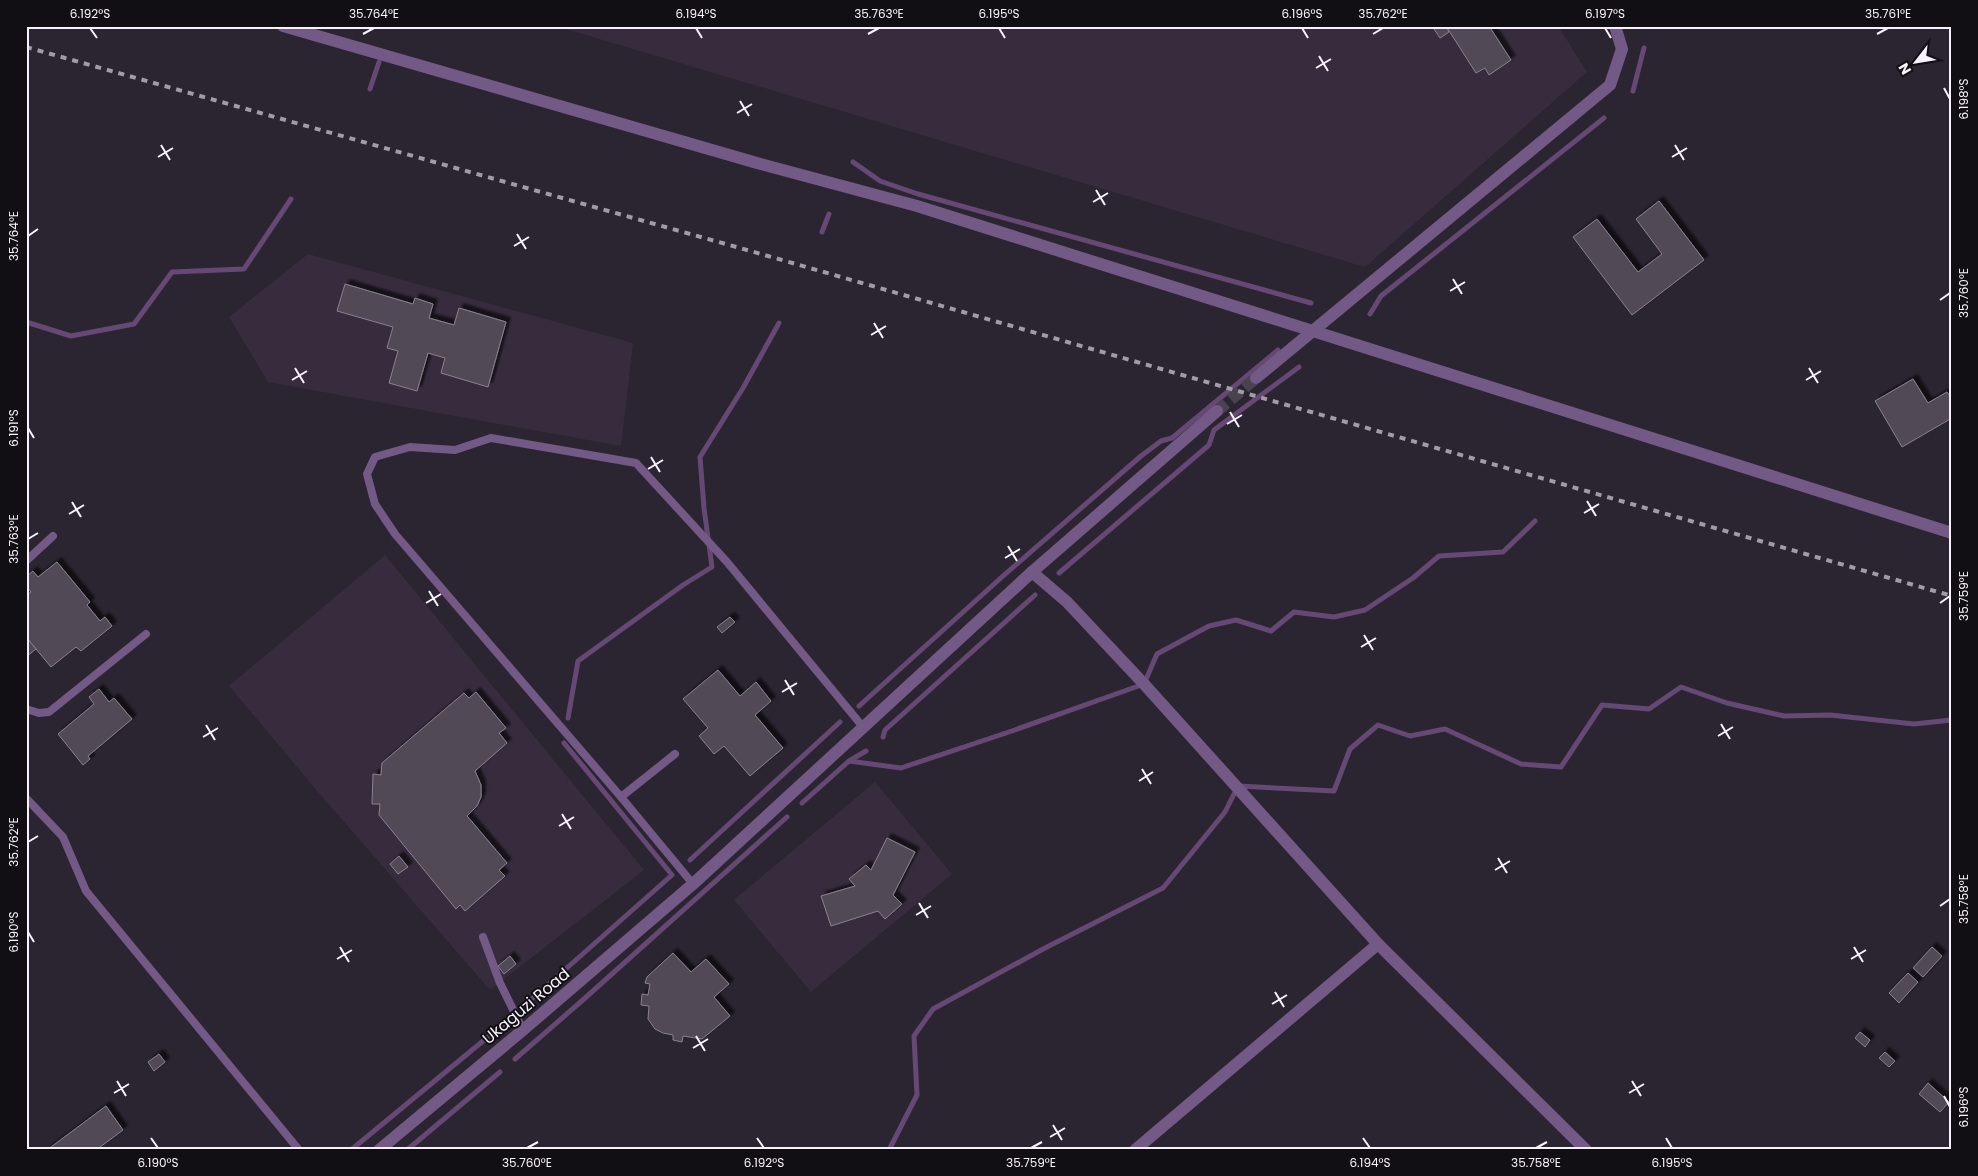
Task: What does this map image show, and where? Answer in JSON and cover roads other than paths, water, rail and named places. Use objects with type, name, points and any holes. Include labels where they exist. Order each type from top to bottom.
[{"type":"street","points":[[283,26],[757,164],[918,206],[1952,533]]},
{"type":"street","points":[[1256,378],[1610,85],[1622,49],[1615,26]]},
{"type":"street","name":"Ukaguzi Road","points":[[379,1150],[524,1030],[693,884],[1032,572],[1217,411]]},
{"type":"street","points":[[1032,572],[1067,602],[1137,677],[1378,944],[1586,1150]]},
{"type":"street","points":[[1135,1150],[1378,944]]},
{"type":"lane","points":[[693,884],[621,797],[395,534],[375,504],[368,474],[375,457],[410,447],[455,450],[491,438],[636,463],[727,562],[864,727]]},
{"type":"lane","points":[[26,561],[53,536]]},
{"type":"lane","points":[[26,709],[39,713],[49,712],[146,634]]},
{"type":"lane","points":[[621,797],[675,754]]},
{"type":"lane","points":[[26,798],[63,837],[86,890],[299,1150]]},
{"type":"lane","points":[[483,937],[500,983],[524,1030]]},
{"type":"waterway","points":[[1633,91],[1644,48]]},
{"type":"waterway","points":[[370,89],[379,62]]},
{"type":"waterway","points":[[1370,314],[1381,296],[1604,118]]},
{"type":"waterway","points":[[853,162],[880,181],[918,194],[1311,303]]},
{"type":"waterway","points":[[26,322],[71,336],[134,324],[172,272],[244,269],[291,199]]},
{"type":"waterway","points":[[822,232],[829,214]]},
{"type":"waterway","points":[[568,718],[578,661],[683,585],[712,567],[704,508],[700,457],[743,388],[779,323]]},
{"type":"waterway","points":[[859,706],[1003,576],[1141,456],[1161,441],[1172,438],[1278,350]]},
{"type":"waterway","points":[[1059,573],[1209,445],[1214,430],[1299,367]]},
{"type":"waterway","points":[[849,761],[901,768],[1144,684],[1157,654],[1209,626],[1236,620],[1271,631],[1294,612],[1334,617],[1365,610],[1413,578],[1439,556],[1503,552],[1535,521]]},
{"type":"waterway","points":[[883,737],[885,730],[1035,595]]},
{"type":"waterway","points":[[889,1150],[917,1095],[914,1036],[933,1009],[1045,948],[1163,888],[1225,812],[1238,786],[1334,791],[1350,749],[1378,725],[1410,736],[1445,729],[1521,764],[1561,767],[1602,705],[1649,709],[1681,687],[1727,703],[1784,716],[1830,715],[1914,724],[1952,720]]},
{"type":"waterway","points":[[690,860],[840,722]]},
{"type":"waterway","points":[[525,1005],[672,875],[564,743]]},
{"type":"waterway","points":[[802,803],[849,761],[866,751]]},
{"type":"waterway","points":[[515,1059],[787,817]]},
{"type":"waterway","points":[[351,1150],[506,1022]]},
{"type":"waterway","points":[[407,1150],[500,1072]]},
{"type":"tunnel","points":[[1217,411],[1256,378]]},
{"type":"railway","points":[[26,47],[747,250],[1952,596]]}]
